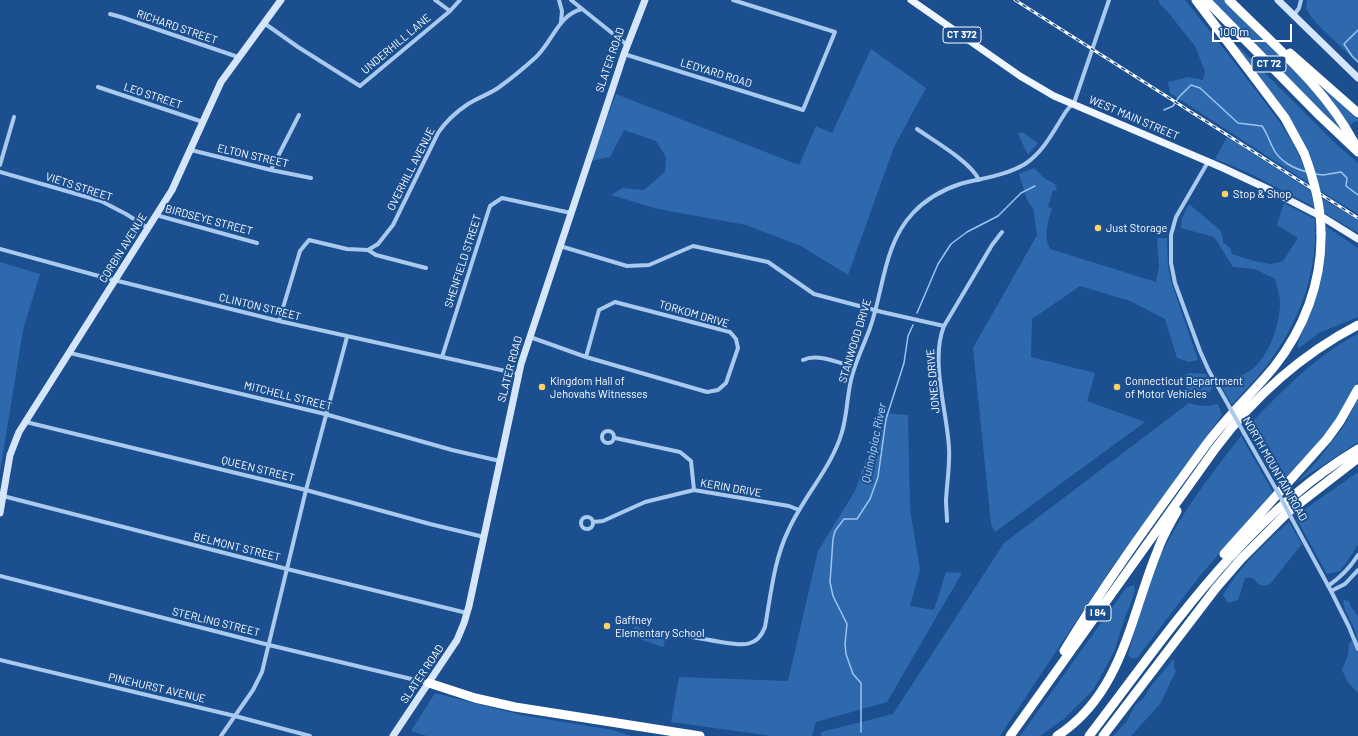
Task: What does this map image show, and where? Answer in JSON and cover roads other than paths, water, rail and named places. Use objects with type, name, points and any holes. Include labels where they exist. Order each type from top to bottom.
[{"type":"highway","points":[[1049,681],[1063,652],[1104,588],[1202,450],[1232,413],[1270,372],[1292,341],[1303,319],[1314,286],[1319,258],[1321,233],[1320,214],[1316,190],[1304,153],[1285,118],[1196,0]]},
{"type":"highway","name":"CT 72","points":[[1206,0],[1326,122],[1358,151]]},
{"type":"highway","points":[[1229,0],[1328,103],[1345,127],[1358,151]]},
{"type":"highway","name":"CT 72","points":[[1234,0],[1304,66],[1358,112]]},
{"type":"highway","name":"I 84","points":[[1010,736],[1224,437],[1270,388],[1302,360],[1330,341],[1358,325]]},
{"type":"highway","points":[[1178,620],[1186,600],[1240,535],[1327,439],[1358,389]]},
{"type":"highway","points":[[1089,736],[1223,564],[1262,524],[1308,484],[1358,449]]},
{"type":"highway","points":[[1102,736],[1211,594],[1244,555],[1291,510],[1358,458]]},
{"type":"highway","points":[[1056,736],[1075,722],[1090,707],[1113,674],[1123,651],[1156,552],[1182,502],[1186,489]]},
{"type":"highway","points":[[428,683],[475,698],[515,707],[700,736]]},
{"type":"main road","name":"CORBIN AVENUE","points":[[0,513],[13,447],[26,422],[176,183],[221,82],[281,0]]},
{"type":"main road","name":"SLATER ROAD","points":[[393,736],[457,640],[467,613],[519,374],[560,245],[624,54],[645,0]]},
{"type":"main road","name":"WEST MAIN STREET","points":[[911,0],[1054,96],[1270,190],[1324,218],[1358,239]]},
{"type":"main road","points":[[1278,0],[1358,78]]},
{"type":"street","points":[[435,0],[450,11]]},
{"type":"street","name":"UNDERHILL LANE","points":[[264,23],[298,47],[360,86],[450,11],[460,0]]},
{"type":"street","points":[[559,0],[562,11],[562,22]]},
{"type":"street","points":[[571,0],[627,46]]},
{"type":"street","name":"LEDYARD ROAD","points":[[624,54],[804,110],[835,32],[733,0]]},
{"type":"street","name":"STANWOOD DRIVE","points":[[687,636],[744,645],[755,641],[760,637],[765,627],[780,550],[789,528],[819,480],[839,442],[843,430],[850,382],[854,367],[870,327],[890,249],[906,221],[921,205],[934,196],[949,188],[1011,171],[1032,159],[1046,144],[1066,111],[1073,105],[1077,96],[1109,0]]},
{"type":"street","points":[[1294,15],[1299,8],[1301,0]]},
{"type":"street","name":"OVERHILL AVENUE","points":[[368,250],[378,244],[393,226],[444,124],[454,114],[469,103],[502,85],[538,55],[551,40],[562,22],[570,14],[582,9]]},
{"type":"street","name":"RICHARD STREET","points":[[110,14],[238,57]]},
{"type":"street","name":"LEO STREET","points":[[98,87],[203,122]]},
{"type":"street","points":[[271,170],[299,115]]},
{"type":"street","points":[[0,165],[14,117]]},
{"type":"street","points":[[917,130],[968,165],[976,173],[979,180]]},
{"type":"street","name":"ELTON STREET","points":[[191,150],[271,170],[311,178]]},
{"type":"street","name":"NORTH MOUNTAIN ROAD","points":[[1208,162],[1176,217],[1171,235],[1171,263],[1175,283],[1208,371],[1276,489],[1332,591],[1358,649]]},
{"type":"street","name":"VIETS STREET","points":[[0,172],[101,201],[148,228]]},
{"type":"street","name":"SHENFIELD STREET","points":[[442,357],[490,206],[502,198],[571,213]]},
{"type":"street","name":"BIRDSEYE STREET","points":[[156,215],[257,243]]},
{"type":"street","name":"JONES DRIVE","points":[[947,521],[946,499],[949,446],[940,373],[939,351],[941,334],[944,326],[992,245],[1002,232]]},
{"type":"street","points":[[279,321],[300,251],[309,240],[347,249],[368,250],[376,255],[426,268]]},
{"type":"street","points":[[560,245],[627,266],[649,265],[693,246],[768,262],[814,294],[944,326]]},
{"type":"street","name":"CLINTON STREET","points":[[0,249],[115,281],[279,321],[519,374]]},
{"type":"street","name":"TORKOM DRIVE","points":[[530,337],[586,357],[707,392],[718,390],[726,383],[738,348],[736,339],[730,332],[615,302],[599,310],[586,357]]},
{"type":"street","points":[[221,736],[253,690],[262,672],[325,414],[347,337]]},
{"type":"street","name":"MITCHELL STREET","points":[[70,353],[325,414],[452,450],[500,461]]},
{"type":"street","points":[[803,360],[807,358],[817,358],[854,367]]},
{"type":"street","name":"QUEEN STREET","points":[[26,422],[306,490],[484,537]]},
{"type":"street","points":[[615,438],[680,452],[691,460],[694,490]]},
{"type":"street","name":"KERIN DRIVE","points":[[593,522],[603,521],[645,502],[694,490],[788,506],[800,510]]},
{"type":"street","name":"BELMONT STREET","points":[[3,496],[287,569],[467,613]]},
{"type":"street","points":[[1328,586],[1341,578],[1358,555]]},
{"type":"street","points":[[1332,591],[1345,584],[1358,570]]},
{"type":"street","name":"STERLING STREET","points":[[0,576],[428,683]]},
{"type":"street","name":"PINEHURST AVENUE","points":[[0,660],[234,716],[310,736]]},
{"type":"waterway","points":[[1358,30],[1344,44],[1358,62]]},
{"type":"waterway","name":"Quinnipiac River","points":[[1164,110],[1173,106],[1179,97],[1191,85],[1200,88],[1238,123],[1262,126],[1279,157],[1292,167],[1308,172]]},
{"type":"waterway","name":"Quinnipiac River","points":[[1315,174],[1323,175],[1341,172],[1347,178],[1346,186],[1358,195]]},
{"type":"waterway","name":"Quinnipiac River","points":[[917,313],[938,264],[951,244],[967,232],[998,216],[1021,193],[1035,186]]},
{"type":"waterway","name":"Quinnipiac River","points":[[861,732],[861,683],[853,674],[846,654],[845,644],[847,624],[833,596],[830,582],[833,539],[835,531],[844,519],[857,519],[870,499],[878,477],[886,419],[904,363],[908,336],[913,325]]},
{"type":"railway","points":[[1015,0],[1358,218]]},
{"type":"place","name":"Stop & Shop","points":[[1225,194]]},
{"type":"place","name":"Just Storage","points":[[1098,228]]},
{"type":"place","name":"Kingdom Hall of Jehovahs Witnesses","points":[[542,387]]},
{"type":"place","name":"Connecticut Department of Motor Vehicles","points":[[1117,387]]},
{"type":"place","name":"Gaffney Elementary School","points":[[607,626]]}]
